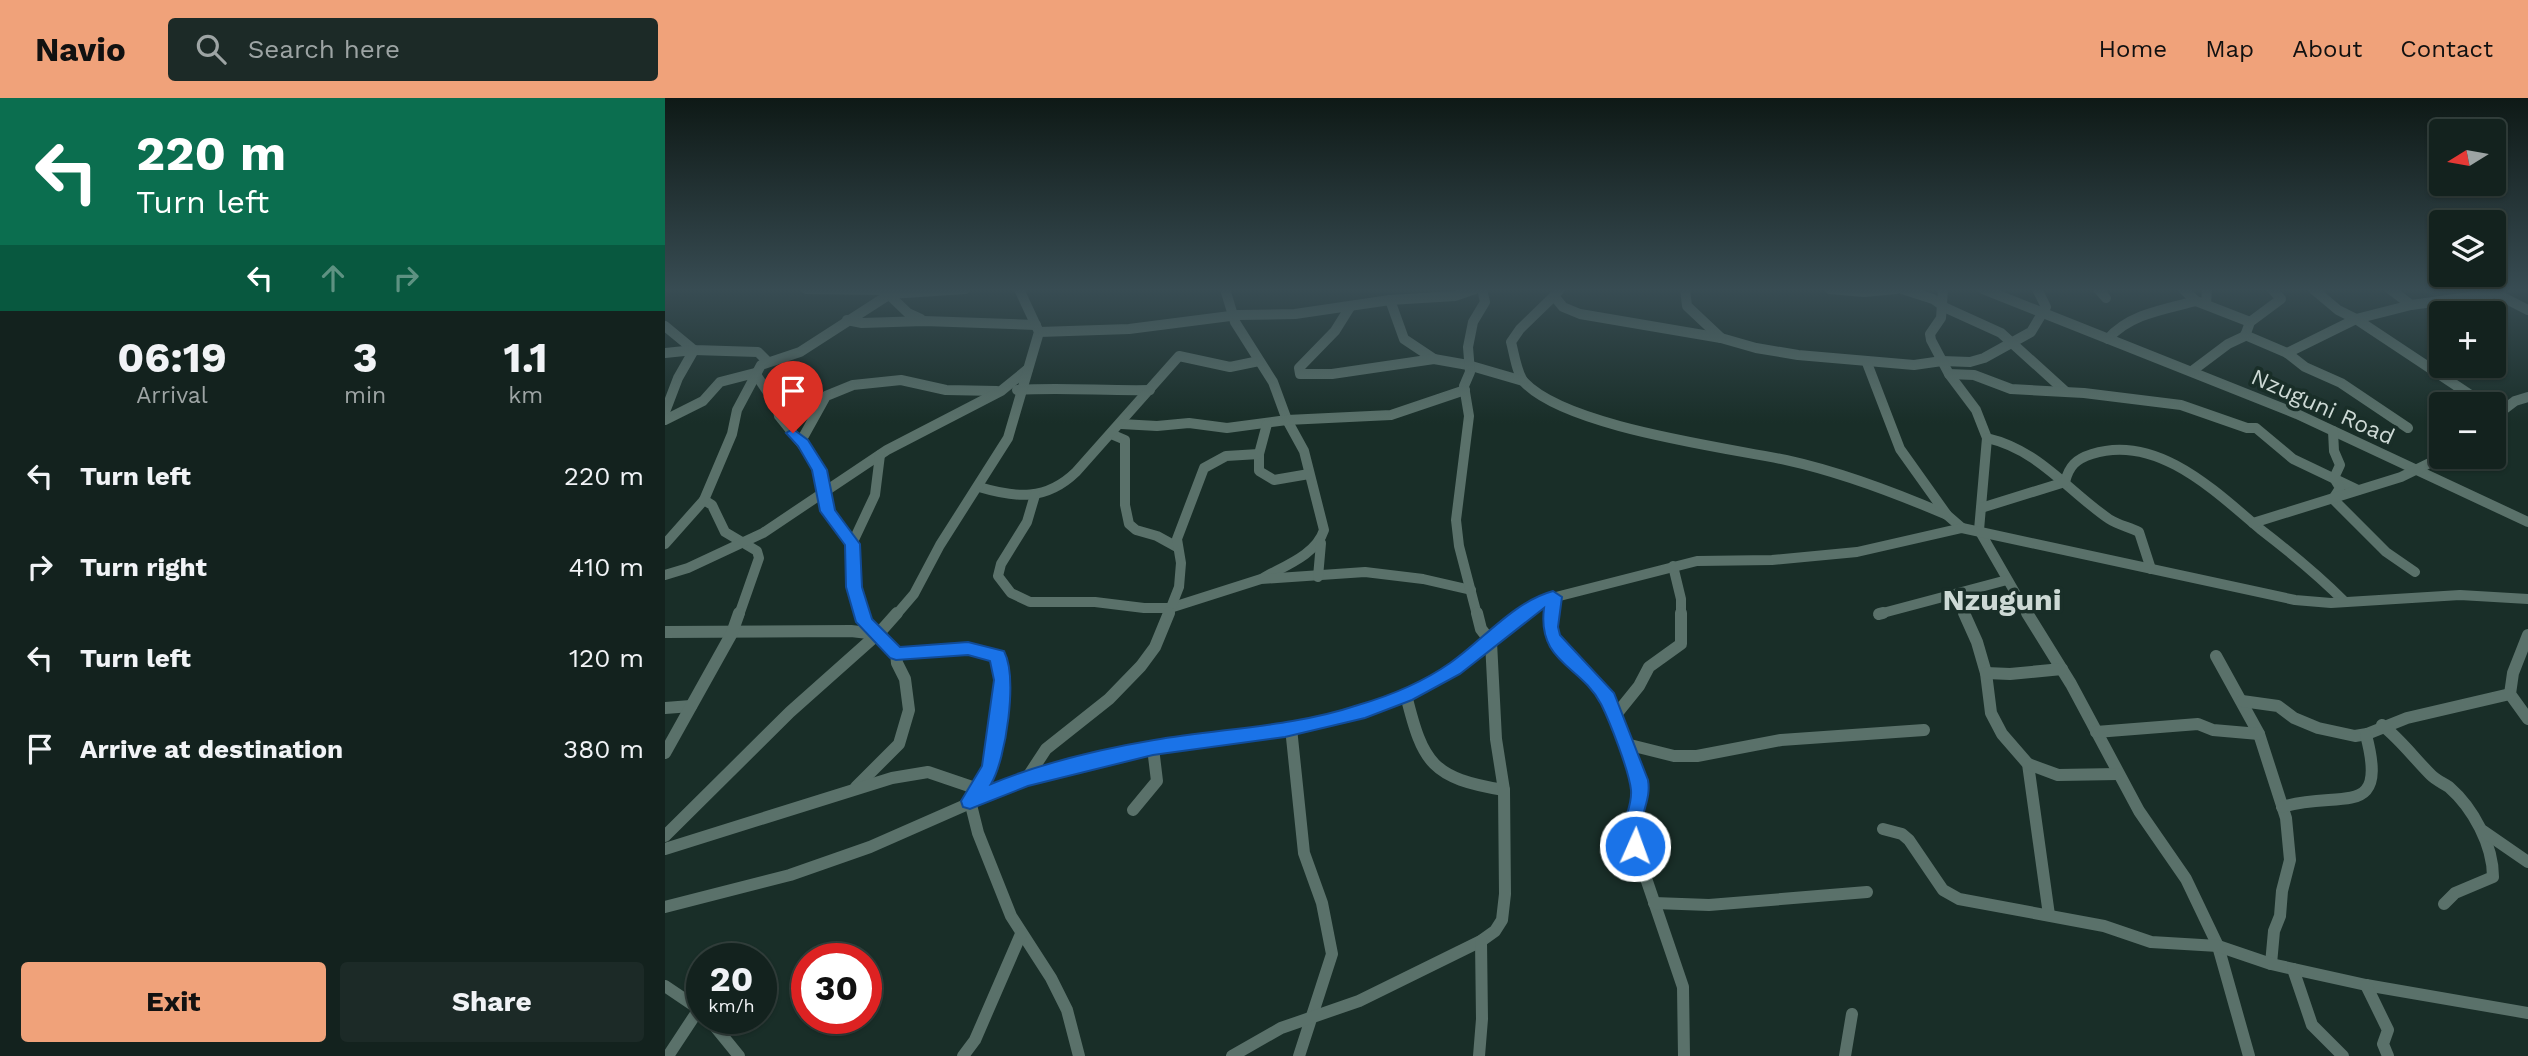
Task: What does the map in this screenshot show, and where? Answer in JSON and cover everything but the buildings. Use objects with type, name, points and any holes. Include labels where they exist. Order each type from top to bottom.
[{"type":"street","points":[[674,334],[694,350]]},
{"type":"street","points":[[665,544],[704,500],[732,434],[736,414],[755,373],[767,361],[800,352],[827,334]]},
{"type":"street","points":[[665,836],[790,712],[877,634],[914,594],[940,545],[1008,438],[1024,389],[1037,334]]},
{"type":"street","points":[[1243,334],[1273,382],[1287,420],[1304,451],[1324,530],[1318,577]]},
{"type":"street","points":[[1332,334],[1299,368],[1300,374],[1332,374],[1434,359],[1468,365],[1523,382],[1566,410],[1681,440],[1789,461],[1903,496],[1947,515]]},
{"type":"street","points":[[1402,334],[1404,339],[1434,359]]},
{"type":"street","points":[[1232,1056],[1281,1028],[1359,1001],[1481,941],[1495,931],[1502,920],[1505,894],[1504,790],[1496,738],[1494,665],[1491,642],[1481,629],[1459,546],[1456,520],[1469,416],[1464,382],[1470,372],[1470,334]]},
{"type":"street","points":[[1516,334],[1511,341],[1515,363],[1523,382]]},
{"type":"street","points":[[1696,334],[1777,352],[1867,363],[1914,365],[1977,360],[2028,334]]},
{"type":"street","points":[[1716,334],[1721,338]]},
{"type":"street","points":[[1930,334],[1949,374],[1976,410],[1987,438],[1979,530],[2062,669],[2118,774],[2186,879],[2218,946],[2249,1056]]},
{"type":"street","points":[[2000,334],[2013,342],[2065,391]]},
{"type":"street","name":"Nzuguni Road","points":[[2097,334],[2333,431],[2528,522]]},
{"type":"street","points":[[2108,338],[2110,334]]},
{"type":"street","points":[[2287,353],[2326,334]]},
{"type":"street","points":[[2378,334],[2466,392]]},
{"type":"street","points":[[2192,371],[2228,344],[2245,335],[2287,353],[2305,367],[2341,383],[2408,428]]},
{"type":"street","points":[[665,353],[694,350],[758,352],[767,361]]},
{"type":"street","points":[[665,412],[678,378],[694,350]]},
{"type":"street","points":[[979,486],[1009,496],[1035,495],[1065,483],[1181,356],[1230,367],[1259,361]]},
{"type":"street","points":[[1867,363],[1900,449],[1947,515],[1962,528]]},
{"type":"street","points":[[665,575],[688,568],[744,542],[793,514],[905,439],[959,415],[1001,391],[1028,369]]},
{"type":"street","points":[[665,421],[703,401],[720,382],[755,373]]},
{"type":"street","points":[[755,373],[777,406],[779,416],[801,441],[820,470],[828,511],[852,544]]},
{"type":"street","points":[[1949,374],[1974,376],[2011,389],[2065,391],[2181,405],[2247,428],[2256,428],[2293,459],[2358,490]]},
{"type":"street","points":[[801,441],[826,396],[853,385],[901,380],[946,390],[1150,390]]},
{"type":"street","points":[[1121,424],[1157,426],[1189,423],[1227,428],[1287,420],[1391,415],[1465,390]]},
{"type":"street","points":[[2506,407],[2528,397]]},
{"type":"street","points":[[1267,424],[1259,454],[1259,471],[1268,478],[1279,480],[1309,474]]},
{"type":"street","points":[[2333,431],[2334,451],[2340,465],[2334,478]]},
{"type":"street","points":[[1111,435],[1125,440],[1125,505],[1129,524],[1136,530],[1157,536],[1177,547]]},
{"type":"street","points":[[1987,438],[2015,445],[2113,522],[2139,532],[2151,569]]},
{"type":"street","points":[[2065,482],[2069,467],[2087,456],[2106,451],[2137,453],[2172,463],[2190,472],[2345,601]]},
{"type":"street","points":[[1027,778],[1051,745],[1109,699],[1141,666],[1159,639],[1180,578],[1177,547],[1189,501],[1204,468],[1226,457],[1259,454]]},
{"type":"street","points":[[856,788],[895,751],[905,729],[909,710],[907,692],[896,654],[864,622],[852,566],[852,544],[874,495],[880,455]]},
{"type":"street","points":[[2253,523],[2308,509],[2417,471],[2429,464]]},
{"type":"street","points":[[2333,499],[2340,488],[2334,478]]},
{"type":"street","points":[[1981,508],[2065,482]]},
{"type":"street","points":[[1035,495],[1025,527],[999,570],[999,579],[1011,593],[1030,602],[1095,602],[1170,608],[1261,579],[1321,543]]},
{"type":"street","points":[[2333,499],[2386,552],[2415,572]]},
{"type":"street","points":[[665,753],[731,633],[759,558],[757,551],[725,532],[712,505],[704,500]]},
{"type":"street","points":[[665,907],[813,867],[927,824],[974,795],[1027,778],[1153,748],[1291,729],[1358,713],[1406,695],[1454,669],[1543,600],[1697,561],[1772,560],[1857,552],[1962,528],[2295,600],[2345,601],[2460,595],[2528,599]]},
{"type":"street","points":[[1614,717],[1639,686],[1649,667],[1681,643],[1681,599],[1673,566]]},
{"type":"street","points":[[1261,579],[1377,572],[1471,590]]},
{"type":"street","points":[[1879,614],[2007,580]]},
{"type":"street","points":[[1956,595],[1977,642],[1986,673],[1991,713],[2003,734],[2028,764],[2058,775],[2118,774]]},
{"type":"street","points":[[1553,597],[1550,627],[1552,638],[1608,698],[1641,793],[1633,820],[1635,846],[1683,987],[1684,1056]]},
{"type":"street","points":[[665,632],[851,631],[877,634]]},
{"type":"street","points":[[2528,635],[2512,673],[2510,694],[2528,719]]},
{"type":"street","points":[[896,654],[968,648],[997,655],[1002,680],[991,767],[974,795],[990,865],[1020,934],[1051,978],[1067,1010],[1079,1056]]},
{"type":"street","points":[[2216,656],[2259,734],[2274,774],[2275,789],[2289,832],[2290,860],[2282,891],[2280,916],[2274,931],[2271,964]]},
{"type":"street","points":[[1986,673],[2010,674],[2062,669]]},
{"type":"street","points":[[2242,701],[2278,706],[2286,715],[2312,726],[2338,733],[2366,735],[2382,725],[2510,694]]},
{"type":"street","points":[[1406,695],[1426,759],[1464,780],[1504,790]]},
{"type":"street","points":[[665,708],[691,706]]},
{"type":"street","points":[[2097,732],[2198,724],[2213,730],[2259,734]]},
{"type":"street","points":[[2382,725],[2399,738],[2433,777],[2450,788],[2483,831],[2528,862]]},
{"type":"street","points":[[1291,729],[1304,853],[1322,903],[1332,947],[1331,959],[1299,1056]]},
{"type":"street","points":[[1626,744],[1674,756],[1697,756],[1781,740],[1924,730]]},
{"type":"street","points":[[2282,807],[2302,802],[2353,799],[2368,790],[2374,781],[2375,773],[2366,735]]},
{"type":"street","points":[[1133,810],[1157,781],[1153,748]]},
{"type":"street","points":[[2028,764],[2049,915]]},
{"type":"street","points":[[665,849],[892,778],[928,772],[974,795]]},
{"type":"street","points":[[1883,830],[1902,834],[1909,840],[1943,890],[1959,899],[2104,926],[2151,942],[2218,946],[2271,964],[2366,985],[2528,1013]]},
{"type":"street","points":[[2444,904],[2459,890],[2483,885],[2493,877],[2483,831]]},
{"type":"street","points":[[1654,903],[1709,905],[1867,892]]},
{"type":"street","points":[[963,1056],[975,1040],[1020,934]]},
{"type":"street","points":[[1479,1056],[1482,1019],[1481,941]]},
{"type":"street","points":[[2293,969],[2312,1026],[2343,1056]]},
{"type":"street","points":[[2366,985],[2388,1030],[2383,1044],[2388,1056]]},
{"type":"street","points":[[665,986],[686,1001]]},
{"type":"street","points":[[1845,1056],[1852,1014]]},
{"type":"street","points":[[668,1056],[686,1034]]},
{"type":"street","points":[[721,1034],[740,1056]]},
{"type":"district","name":"Nzuguni","points":[[2002,599]]},
{"type":"route","points":[[793,433],[803,443],[820,470],[824,504],[839,530],[852,544],[854,587],[864,622],[896,654],[968,648],[998,656],[1002,680],[991,767],[970,801],[1027,778],[1153,748],[1202,739],[1285,730],[1358,713],[1406,695],[1454,669],[1524,613],[1543,600],[1553,597],[1550,617],[1552,638],[1608,698],[1639,780],[1641,793],[1632,824],[1635,846]]}]
